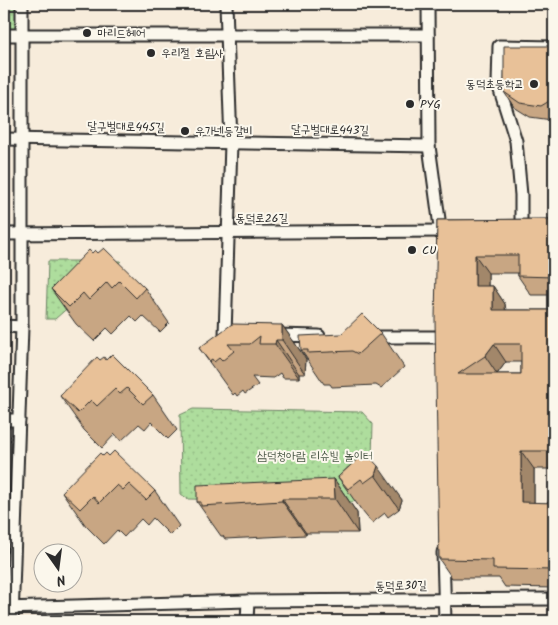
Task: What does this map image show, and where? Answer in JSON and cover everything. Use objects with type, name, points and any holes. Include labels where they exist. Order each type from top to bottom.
[{"type":"street","points":[[12,621],[8,608],[19,420],[22,327],[22,4]]},
{"type":"street","points":[[226,4],[231,143],[230,232],[225,335],[244,335]]},
{"type":"street","points":[[428,4],[429,146],[442,231],[441,250]]},
{"type":"street","points":[[4,35],[428,35]]},
{"type":"street","points":[[520,230],[520,195],[516,141],[498,84],[499,46],[554,48]]},
{"type":"street","name":"달구벌대로445길","points":[[4,139],[231,143]]},
{"type":"street","name":"달구벌대로443길","points":[[231,143],[429,146]]},
{"type":"street","name":"동덕로26길","points":[[4,234],[461,231]]},
{"type":"street","points":[[4,326],[22,327]]},
{"type":"street","points":[[264,335],[333,336]]},
{"type":"street","points":[[352,336],[441,338]]},
{"type":"street","points":[[4,420],[19,420]]},
{"type":"street","points":[[443,541],[445,621]]},
{"type":"street","name":"동덕로30길","points":[[8,608],[444,599],[554,600]]},
{"type":"street","points":[[247,621],[248,602]]},
{"type":"green space","points":[[4,4],[22,4],[22,35],[4,35]]},
{"type":"green space","points":[[48,261],[121,261],[55,319],[46,319]]},
{"type":"green space","name":"삼덕청아람 리슈빌 놀이터","points":[[193,409],[362,412],[373,424],[371,492],[353,502],[188,499],[181,494],[180,415]]},
{"type":"building","points":[[504,46],[554,46],[554,74],[551,74],[551,100],[541,106],[520,103],[504,92]]},
{"type":"building","points":[[554,219],[554,277],[518,276],[518,255],[475,255],[475,286],[493,286],[493,310],[554,310],[554,455],[551,455],[551,451],[521,451],[521,502],[554,503],[554,570],[493,569],[493,560],[439,559],[435,319],[437,220]],"holes":[[[494,344],[521,344],[521,374],[458,374],[485,356]]]},
{"type":"building","points":[[104,248],[145,288],[136,298],[119,281],[112,288],[107,282],[89,300],[83,293],[69,307],[51,289],[89,250],[92,253],[95,250],[98,253]]},
{"type":"building","points":[[362,314],[381,333],[358,354],[352,351],[308,353],[308,350],[301,350],[300,336],[341,334]]},
{"type":"building","points":[[232,324],[282,325],[282,340],[276,340],[275,344],[259,344],[260,336],[250,344],[228,344],[234,351],[222,361],[219,358],[214,362],[212,359],[209,361],[199,348]]},
{"type":"building","points":[[112,354],[153,395],[143,404],[127,388],[120,394],[115,389],[97,406],[91,400],[78,413],[60,396],[97,357],[100,360],[104,357],[106,360]]},
{"type":"building","points":[[114,451],[155,491],[146,500],[129,484],[123,490],[117,485],[99,503],[93,496],[80,509],[62,492],[100,453],[103,456],[106,453],[109,456]]},
{"type":"building","points":[[365,452],[378,466],[375,475],[364,483],[361,479],[348,489],[338,477]]},
{"type":"building","points":[[334,479],[335,499],[282,499],[282,501],[201,506],[201,502],[197,502],[197,485]]},
{"type":"place","name":"마리드헤어","points":[[87,33]]},
{"type":"place","name":"우리절 호림사","points":[[151,53]]},
{"type":"place","name":"동덕초등학교","points":[[534,84]]},
{"type":"place","name":"PYG","points":[[410,104]]},
{"type":"place","name":"우가네등갈비","points":[[185,131]]},
{"type":"place","name":"CU","points":[[412,250]]}]
